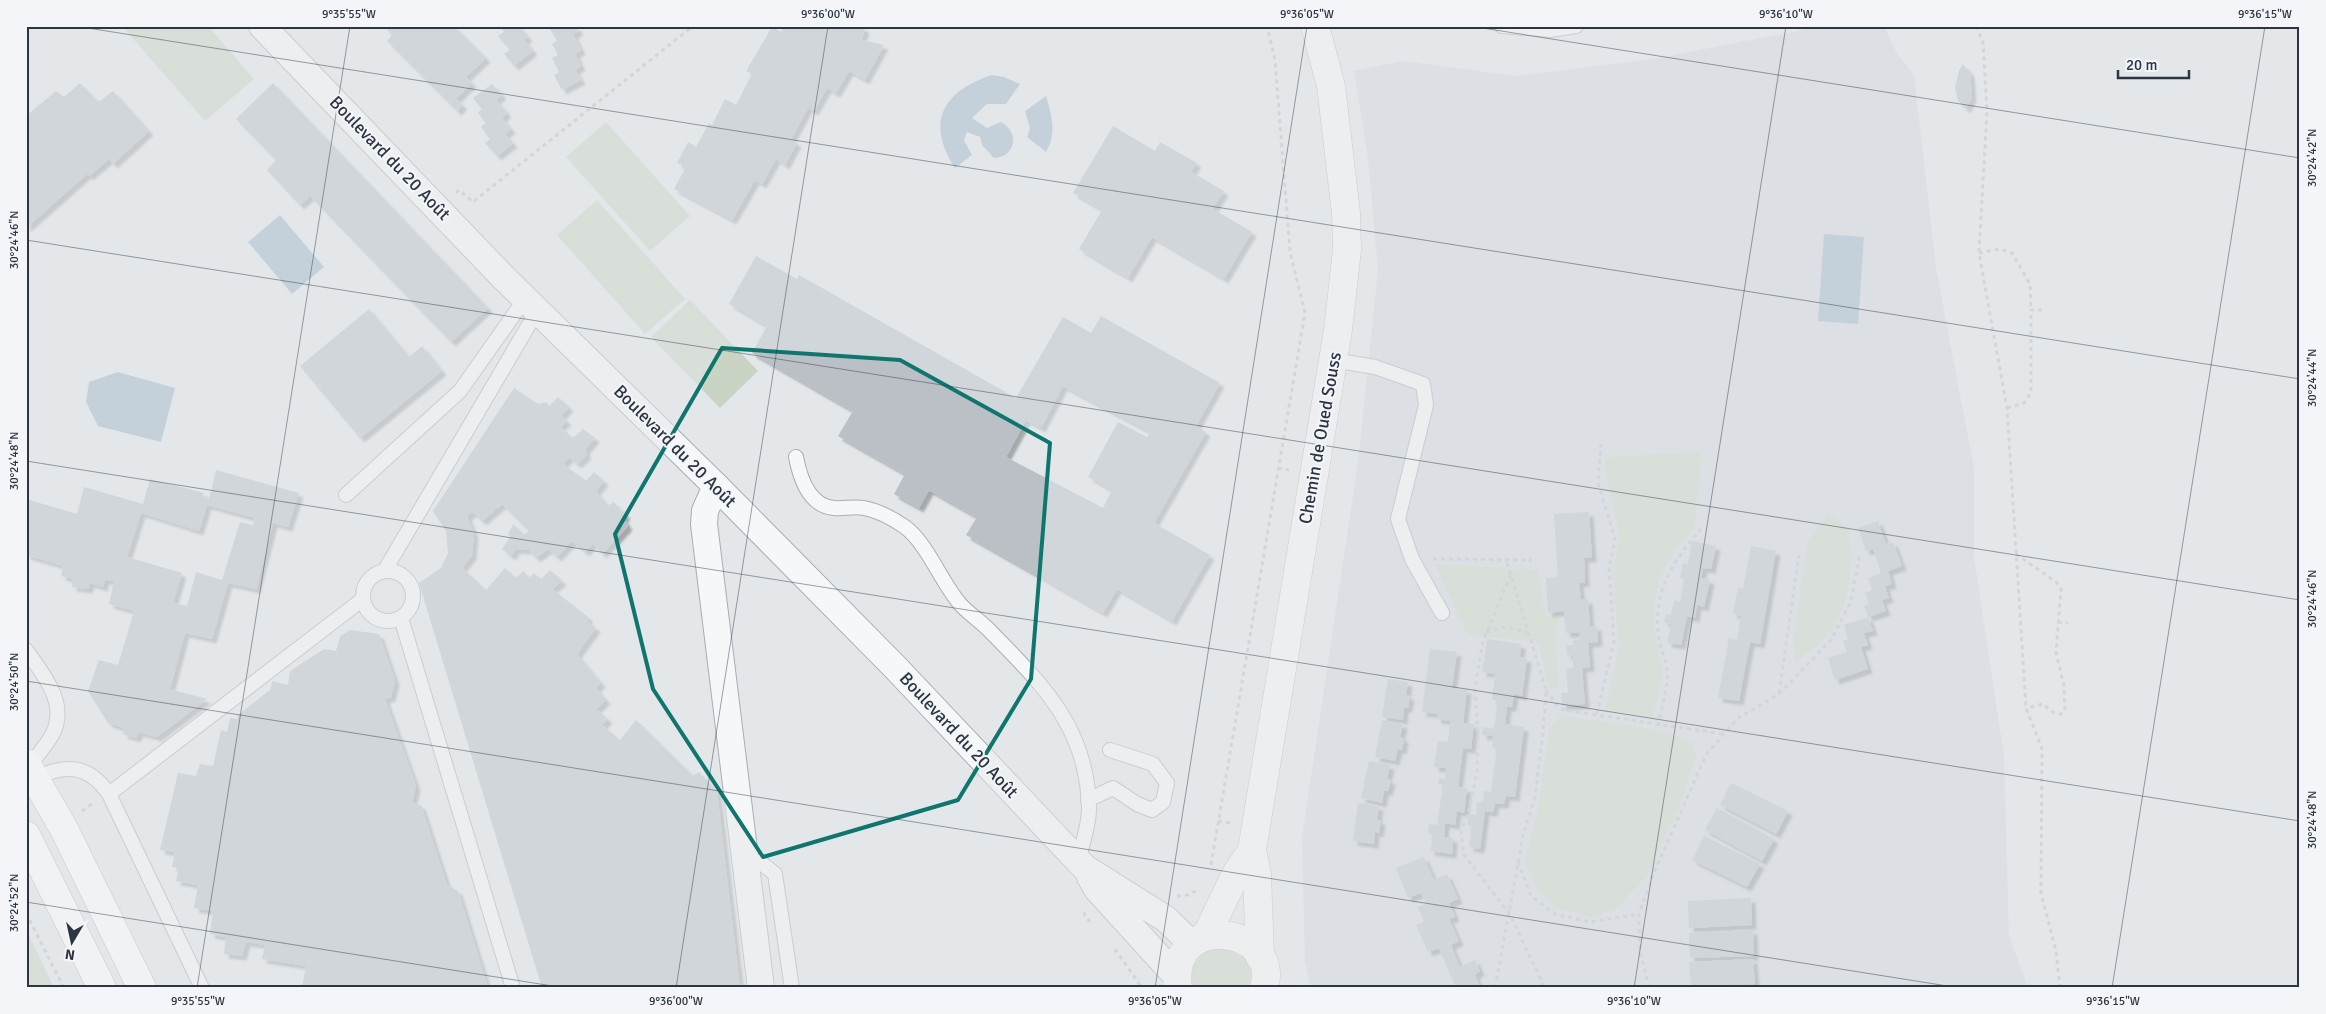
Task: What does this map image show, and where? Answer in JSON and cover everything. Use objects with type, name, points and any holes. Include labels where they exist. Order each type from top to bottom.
[{"type":"main road","points":[[30,769],[64,829],[142,988]]},
{"type":"main road","points":[[26,835],[102,988]]},
{"type":"street","name":"Boulevard du 20 Août","points":[[262,26],[531,305],[716,486],[894,666],[1082,864],[1199,940]]},
{"type":"street","name":"Chemin de Oued Souss","points":[[1264,988],[1265,970],[1260,956],[1257,874],[1252,850],[1333,360],[1345,274],[1346,213],[1331,86],[1316,26]]},
{"type":"street","points":[[716,486],[705,511],[704,524],[761,988]]},
{"type":"street","name":"Chemin de Oued Souss","points":[[1177,982],[1179,965],[1199,940],[1236,874],[1252,850]]},
{"type":"street","name":"Boulevard du 20 Août","points":[[1082,864],[1096,889],[1177,982]]},
{"type":"street","points":[[1199,940],[1218,934],[1231,934],[1252,946],[1260,956]]},
{"type":"lane","points":[[1502,26],[1550,30],[1576,26]]},
{"type":"lane","points":[[346,495],[460,392],[531,305]]},
{"type":"lane","points":[[385,570],[531,305]]},
{"type":"lane","points":[[1333,360],[1375,367],[1423,384],[1426,404],[1398,519],[1412,559],[1442,613]]},
{"type":"lane","points":[[796,457],[800,474],[808,490],[818,503],[832,508],[862,507],[884,513],[907,528],[960,605],[986,627],[1048,692],[1073,732],[1084,771],[1089,810],[1082,864]]},
{"type":"lane","points":[[385,570],[395,571],[404,576],[414,593],[413,603],[409,612],[401,618],[392,621],[381,620],[372,616],[366,608],[363,599],[364,589],[368,580],[376,573],[385,570]]},
{"type":"lane","points":[[109,794],[363,599]]},
{"type":"lane","points":[[401,618],[513,988]]},
{"type":"lane","points":[[26,650],[48,681],[55,696],[57,712],[52,735],[30,769]]},
{"type":"lane","points":[[1088,800],[1113,788],[1138,804],[1152,810],[1163,802],[1167,783],[1153,764],[1110,750]]},
{"type":"lane","points":[[30,769],[78,769],[90,774],[101,782],[109,794],[202,988]]},
{"type":"lane","points":[[745,863],[760,862],[775,874],[792,988]]},
{"type":"path","points":[[440,210],[459,190],[474,202],[692,26]]},
{"type":"path","points":[[1209,874],[1305,313],[1290,252],[1278,87],[1275,60],[1267,26]]},
{"type":"path","points":[[1976,26],[1983,42],[1988,111],[1979,253],[2007,408],[2026,708],[2042,748],[2041,893],[2056,951],[2060,988]]},
{"type":"path","points":[[1979,253],[2000,249],[2012,253],[2030,284],[2031,393],[2024,403],[2007,408]]},
{"type":"path","points":[[2031,310],[2043,310]]},
{"type":"path","points":[[1597,714],[1614,642],[1609,569],[1615,539],[1598,483],[1601,444]]},
{"type":"path","points":[[1658,726],[1667,669],[1659,641],[1657,613],[1665,580],[1679,554],[1701,529]]},
{"type":"path","points":[[1650,988],[1640,951],[1639,914],[1653,875],[1706,755],[1737,719],[1779,694],[1831,640],[1851,602],[1860,554]]},
{"type":"path","points":[[2016,554],[2056,582],[2061,588],[2056,654],[2064,686],[2065,711],[2061,714],[2054,713],[2043,704],[2026,708]]},
{"type":"path","points":[[1779,694],[1799,555]]},
{"type":"path","points":[[1412,559],[1532,560]]},
{"type":"path","points":[[1506,559],[1546,690],[1558,707],[1564,710],[1597,714],[1658,726],[1724,734]]},
{"type":"path","points":[[1511,575],[1486,632],[1475,688],[1478,734],[1477,772],[1469,810],[1461,831],[1464,855],[1510,913],[1545,988]]},
{"type":"path","points":[[2058,622],[2068,623]]},
{"type":"path","points":[[1486,632],[1506,627],[1528,632]]},
{"type":"path","points":[[1495,988],[1518,862],[1535,797],[1546,690]]},
{"type":"path","points":[[64,829],[76,815],[109,794]]},
{"type":"path","points":[[1518,862],[1531,896],[1555,914],[1590,922],[1639,914]]},
{"type":"path","points":[[26,913],[64,988]]},
{"type":"highlighted area","points":[[722,348],[900,360],[1050,443],[1031,679],[958,800],[763,857],[653,689],[615,534]]},
{"type":"shaded area","points":[[1823,26],[1884,26],[1896,52],[1914,75],[1936,269],[1974,468],[1974,557],[2004,757],[2009,935],[2028,988],[1311,988],[1305,962],[1302,837],[1358,462],[1378,270],[1368,158],[1354,71],[1402,61],[1517,76],[1653,59]]},
{"type":"green space","points":[[122,26],[208,26],[254,79],[205,121]]},
{"type":"green space","points":[[606,122],[690,216],[650,251],[566,157]]},
{"type":"green space","points":[[597,200],[685,299],[645,334],[557,235]]},
{"type":"green space","points":[[690,300],[758,371],[720,408],[651,337]]},
{"type":"green space","points":[[1702,452],[1694,529],[1676,548],[1659,580],[1654,606],[1654,630],[1663,671],[1653,718],[1605,709],[1619,647],[1612,572],[1620,538],[1605,469],[1606,457]]},
{"type":"green space","points":[[1827,513],[1849,529],[1849,584],[1842,610],[1828,634],[1796,662],[1793,643],[1808,543]]},
{"type":"green space","points":[[1435,564],[1538,570],[1545,616],[1557,617],[1558,689],[1549,688],[1538,642],[1467,634]]},
{"type":"green space","points":[[1559,715],[1658,730],[1692,742],[1696,756],[1680,805],[1647,875],[1615,910],[1591,917],[1557,908],[1538,891],[1525,860],[1539,804],[1549,730]]},
{"type":"green space","points":[[26,929],[54,988],[26,988]]},
{"type":"green space","points":[[1216,946],[1232,951],[1249,964],[1251,978],[1249,988],[1193,988],[1192,974],[1196,962]]},
{"type":"water","points":[[992,75],[1004,77],[1020,84],[1006,104],[987,104],[972,118],[987,128],[1001,122],[1007,126],[1013,138],[1011,149],[1001,157],[994,158],[982,145],[980,137],[967,132],[964,140],[972,155],[955,168],[941,136],[944,110],[951,99],[961,90]]},
{"type":"water","points":[[1046,96],[1052,118],[1052,132],[1046,152],[1027,137],[1030,128],[1025,111]]},
{"type":"water","points":[[280,215],[324,267],[292,294],[248,242]]},
{"type":"water","points":[[1824,234],[1864,237],[1858,324],[1818,321]]},
{"type":"water","points":[[118,372],[175,388],[161,442],[98,426],[86,402],[89,382]]},
{"type":"building","points":[[384,26],[454,26],[486,58],[466,77],[472,83],[456,99],[463,105],[457,111],[387,41],[392,35]]},
{"type":"building","points":[[499,26],[519,26],[528,37],[524,40],[533,51],[514,66],[504,54],[510,50],[498,36],[504,32]]},
{"type":"building","points":[[555,26],[576,26],[579,31],[573,34],[581,50],[575,54],[581,66],[575,70],[581,80],[562,90],[554,75],[559,72],[552,58],[558,55],[552,44],[557,41],[550,29]]},
{"type":"building","points":[[784,26],[859,26],[865,28],[862,40],[884,45],[865,80],[849,71],[836,93],[827,88],[814,111],[808,108],[791,139],[797,143],[785,165],[776,159],[762,184],[755,180],[732,220],[674,189],[686,167],[677,163],[688,142],[696,147],[709,123],[712,125],[725,99],[736,105],[752,74],[746,71],[772,27],[781,32]]},
{"type":"building","points":[[1963,64],[1970,73],[1972,97],[1966,109],[1958,101],[1955,87],[1959,70]]},
{"type":"building","points":[[80,83],[98,102],[113,91],[149,131],[113,164],[109,159],[89,176],[87,174],[26,228],[26,116],[56,91],[64,97]]},
{"type":"building","points":[[273,83],[488,308],[451,342],[310,196],[300,205],[267,170],[276,160],[236,119]]},
{"type":"building","points":[[492,84],[502,95],[496,100],[507,113],[502,118],[511,129],[505,134],[513,143],[497,156],[485,143],[490,139],[481,127],[486,123],[478,113],[482,109],[473,98]]},
{"type":"building","points":[[1113,126],[1155,151],[1160,142],[1197,163],[1191,172],[1224,191],[1213,209],[1252,232],[1224,279],[1152,237],[1128,278],[1079,249],[1102,210],[1073,193]]},
{"type":"building","points":[[756,256],[797,279],[799,275],[1016,398],[1063,317],[1091,333],[1101,316],[1220,383],[1196,426],[1206,432],[1154,523],[1210,555],[1172,621],[1117,589],[1103,613],[966,535],[977,517],[929,490],[919,508],[894,494],[905,474],[838,436],[853,411],[752,353],[767,326],[729,304]],"holes":[[[1063,386],[1150,432],[1147,437],[1118,422],[1088,477],[1112,490],[1103,508],[1006,457],[1026,420],[1041,428]]]},
{"type":"building","points":[[369,309],[409,357],[422,346],[442,371],[360,438],[300,366]]},
{"type":"building","points":[[514,388],[538,404],[546,402],[549,406],[558,397],[569,407],[561,416],[567,421],[560,427],[573,438],[583,429],[595,438],[585,450],[587,455],[577,464],[569,457],[563,464],[586,481],[594,472],[604,481],[596,491],[607,506],[614,502],[626,515],[623,518],[628,526],[602,554],[593,543],[585,552],[572,541],[557,557],[548,549],[536,558],[529,550],[516,549],[511,556],[502,549],[510,537],[508,534],[513,524],[524,535],[529,531],[502,504],[482,521],[473,512],[467,516],[474,534],[472,555],[462,568],[486,590],[505,568],[515,578],[524,571],[529,579],[534,573],[541,579],[550,570],[562,581],[552,589],[588,617],[588,622],[596,628],[577,654],[601,683],[596,688],[606,700],[596,709],[608,719],[602,725],[620,740],[636,720],[693,776],[699,772],[717,792],[740,988],[542,988],[419,583],[441,568],[448,553],[446,531],[433,511]]},
{"type":"building","points":[[216,470],[299,493],[288,527],[273,523],[256,589],[228,583],[212,639],[185,633],[170,689],[207,699],[157,737],[139,732],[136,738],[123,734],[124,728],[108,723],[88,691],[99,660],[118,665],[134,611],[109,604],[114,581],[105,580],[103,587],[90,583],[88,589],[72,587],[73,579],[61,576],[63,566],[26,555],[26,499],[77,514],[84,487],[143,504],[150,479],[204,493],[202,497],[209,499]],"holes":[[[207,505],[255,518],[253,525],[240,522],[222,580],[196,572],[187,606],[173,603],[182,573],[127,557],[141,513],[199,531]]]},
{"type":"building","points":[[1589,512],[1592,558],[1584,558],[1585,582],[1579,583],[1581,600],[1588,599],[1590,627],[1597,626],[1598,642],[1588,643],[1590,667],[1582,668],[1585,704],[1562,706],[1561,693],[1568,693],[1566,669],[1573,668],[1573,656],[1567,655],[1566,645],[1573,645],[1573,640],[1580,640],[1579,633],[1566,633],[1564,611],[1548,613],[1546,578],[1558,577],[1554,514]]},
{"type":"building","points":[[1878,521],[1886,544],[1893,542],[1902,566],[1888,571],[1892,584],[1885,586],[1889,598],[1882,600],[1886,611],[1868,617],[1864,606],[1869,604],[1865,593],[1872,590],[1868,578],[1881,573],[1873,549],[1866,551],[1858,528]]},
{"type":"building","points":[[1692,541],[1716,546],[1711,569],[1703,568],[1701,578],[1710,580],[1704,607],[1697,605],[1695,618],[1687,616],[1681,645],[1667,643],[1671,624],[1664,622],[1666,614],[1671,615],[1674,600],[1680,602],[1684,579],[1680,578],[1683,563],[1688,564]]},
{"type":"building","points":[[1751,546],[1776,551],[1760,644],[1750,642],[1739,701],[1718,698],[1729,638],[1737,640],[1741,616],[1733,614],[1738,588],[1743,589]]},
{"type":"building","points":[[1868,617],[1873,631],[1864,633],[1868,645],[1861,647],[1868,669],[1835,680],[1828,658],[1847,652],[1843,641],[1848,639],[1844,625]]},
{"type":"building","points":[[350,630],[379,634],[395,681],[391,697],[385,699],[416,786],[412,803],[421,805],[447,885],[458,891],[488,988],[302,988],[306,966],[262,959],[265,945],[246,942],[242,956],[224,954],[226,937],[210,934],[213,911],[194,908],[198,885],[176,881],[179,868],[172,867],[175,852],[160,850],[178,773],[196,776],[200,764],[213,766],[221,730],[227,732],[230,718],[237,719],[238,715],[271,689],[272,681],[288,685],[290,671],[324,649],[336,651],[340,636]]},
{"type":"building","points":[[1487,639],[1521,644],[1520,657],[1527,658],[1522,696],[1514,694],[1512,707],[1507,707],[1505,724],[1524,727],[1515,797],[1506,796],[1504,804],[1495,803],[1493,812],[1485,811],[1480,849],[1469,847],[1472,825],[1467,825],[1469,814],[1476,815],[1477,802],[1483,802],[1484,791],[1491,792],[1497,748],[1492,747],[1493,736],[1482,735],[1483,727],[1494,729],[1498,700],[1492,700],[1495,674],[1482,672]]},
{"type":"building","points":[[1430,649],[1457,652],[1452,688],[1467,690],[1463,723],[1474,724],[1471,749],[1463,748],[1458,787],[1467,788],[1464,813],[1457,811],[1455,825],[1445,823],[1444,837],[1453,838],[1452,854],[1430,851],[1433,834],[1428,834],[1429,824],[1437,825],[1443,785],[1438,784],[1439,778],[1445,779],[1446,768],[1434,767],[1438,741],[1448,742],[1450,721],[1437,719],[1437,714],[1422,712]]},
{"type":"building","points":[[1388,679],[1408,682],[1406,695],[1410,696],[1408,708],[1404,708],[1403,720],[1382,717]]},
{"type":"building","points":[[1382,720],[1403,724],[1400,737],[1404,738],[1402,750],[1398,749],[1395,761],[1375,757]]},
{"type":"building","points":[[1369,761],[1390,765],[1387,779],[1391,780],[1388,791],[1384,791],[1382,803],[1361,798]]},
{"type":"building","points":[[1731,783],[1788,811],[1776,834],[1720,805]]},
{"type":"building","points":[[1358,803],[1379,806],[1377,820],[1381,820],[1379,833],[1375,832],[1374,844],[1353,841]]},
{"type":"building","points":[[1717,808],[1774,839],[1762,861],[1705,830]]},
{"type":"building","points":[[1704,836],[1760,864],[1747,887],[1692,860]]},
{"type":"building","points":[[1424,857],[1434,880],[1447,874],[1458,899],[1449,903],[1455,917],[1449,919],[1459,941],[1451,945],[1460,967],[1475,960],[1480,971],[1475,975],[1480,987],[1456,988],[1439,948],[1428,952],[1416,925],[1424,922],[1418,907],[1426,904],[1421,893],[1408,898],[1396,868]]},
{"type":"building","points":[[1751,898],[1752,925],[1689,928],[1688,901]]},
{"type":"building","points":[[1753,930],[1754,956],[1690,958],[1689,933]]},
{"type":"building","points":[[1753,959],[1755,984],[1691,987],[1689,962]]}]
